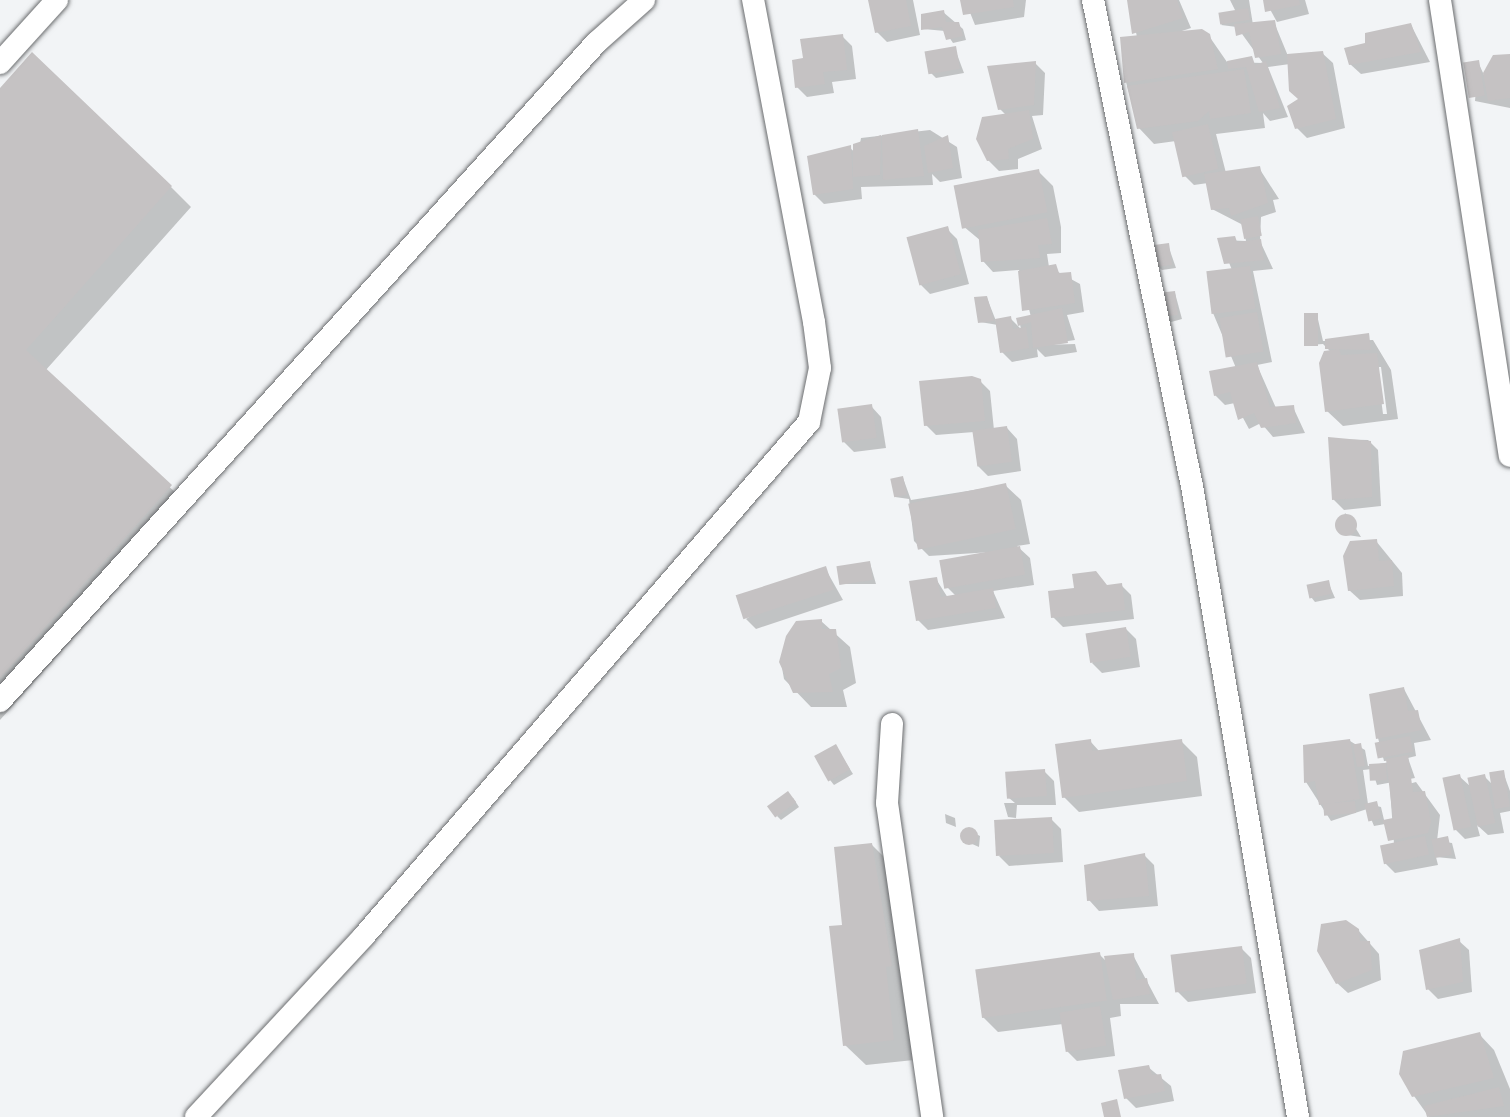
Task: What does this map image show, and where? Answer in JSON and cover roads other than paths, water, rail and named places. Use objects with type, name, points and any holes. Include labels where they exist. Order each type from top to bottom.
[{"type":"street","points":[[0,63],[57,0]]},
{"type":"street","points":[[0,701],[597,42],[644,0]]},
{"type":"street","points":[[196,1117],[364,936],[809,422],[817,404],[818,353],[753,0]]},
{"type":"street","points":[[1093,0],[1192,486],[1298,1117]]},
{"type":"street","points":[[1440,0],[1510,456]]},
{"type":"street","points":[[892,724],[887,803],[932,1117]]}]
